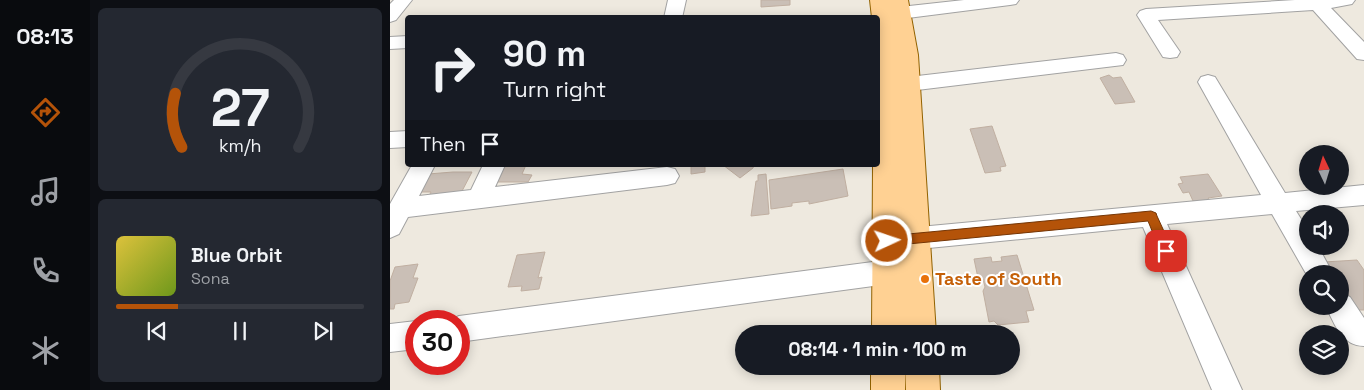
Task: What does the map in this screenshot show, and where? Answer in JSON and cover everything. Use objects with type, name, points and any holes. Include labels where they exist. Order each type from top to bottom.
[{"type":"main road","points":[[888,12],[907,55],[920,325]]},
{"type":"main road","points":[[888,12],[888,325]]},
{"type":"main road","points":[[888,375],[888,390]]},
{"type":"main road","points":[[922,375],[923,390]]},
{"type":"street","points":[[390,16],[403,0]]},
{"type":"street","points":[[674,15],[677,0]]},
{"type":"street","points":[[888,12],[1010,0]]},
{"type":"street","points":[[1170,52],[1146,15],[1346,0]]},
{"type":"street","points":[[1316,2],[1364,54]]},
{"type":"street","points":[[390,43],[405,42]]},
{"type":"street","points":[[909,84],[1116,60]]},
{"type":"street","points":[[1208,82],[1315,265]]},
{"type":"street","points":[[390,140],[405,139]]},
{"type":"street","points":[[396,217],[423,167]]},
{"type":"street","points":[[478,199],[493,167]]},
{"type":"street","points":[[396,217],[478,199],[667,176]]},
{"type":"street","points":[[887,241],[1364,196]]},
{"type":"street","points":[[1151,216],[1227,390]]},
{"type":"street","points":[[470,328],[917,268]]},
{"type":"street","points":[[1346,315],[1356,332],[1364,332]]},
{"type":"street","points":[[390,338],[405,336]]},
{"type":"building","points":[[761,0],[790,0],[790,5],[761,7]]},
{"type":"building","points":[[1109,75],[1113,78],[1121,77],[1135,102],[1115,104],[1100,78]]},
{"type":"building","points":[[992,126],[1006,166],[1000,167],[1001,171],[985,173],[970,129]]},
{"type":"building","points":[[500,167],[525,167],[522,174],[532,175],[528,182],[496,182]]},
{"type":"building","points":[[691,167],[705,167],[705,172],[691,174]]},
{"type":"building","points":[[726,167],[753,167],[740,178]]},
{"type":"building","points":[[843,169],[848,196],[809,204],[809,201],[792,203],[792,206],[771,209],[769,180]]},
{"type":"building","points":[[472,172],[461,193],[429,196],[431,192],[418,192],[428,174]]},
{"type":"building","points":[[766,174],[769,214],[751,216],[758,175]]},
{"type":"building","points":[[1208,174],[1222,196],[1208,198],[1210,201],[1193,201],[1189,192],[1183,193],[1178,184],[1183,183],[1180,177]]},
{"type":"building","points":[[545,252],[538,278],[542,277],[539,289],[521,291],[522,286],[508,287],[517,255]]},
{"type":"building","points":[[1017,255],[1034,310],[1026,311],[1029,322],[998,325],[994,321],[989,322],[983,291],[985,287],[983,279],[978,278],[974,259],[991,257],[992,262],[1002,261],[1001,257]]},
{"type":"building","points":[[1357,260],[1364,270],[1364,310],[1354,310],[1349,302],[1349,265],[1326,265],[1324,262]]},
{"type":"building","points":[[418,264],[413,278],[418,278],[409,302],[395,304],[394,309],[390,309],[390,281],[395,267]]},
{"type":"place","name":"Taste of South","points":[[925,279]]},
{"type":"route","points":[[887,241],[1151,216],[1166,251]]}]
